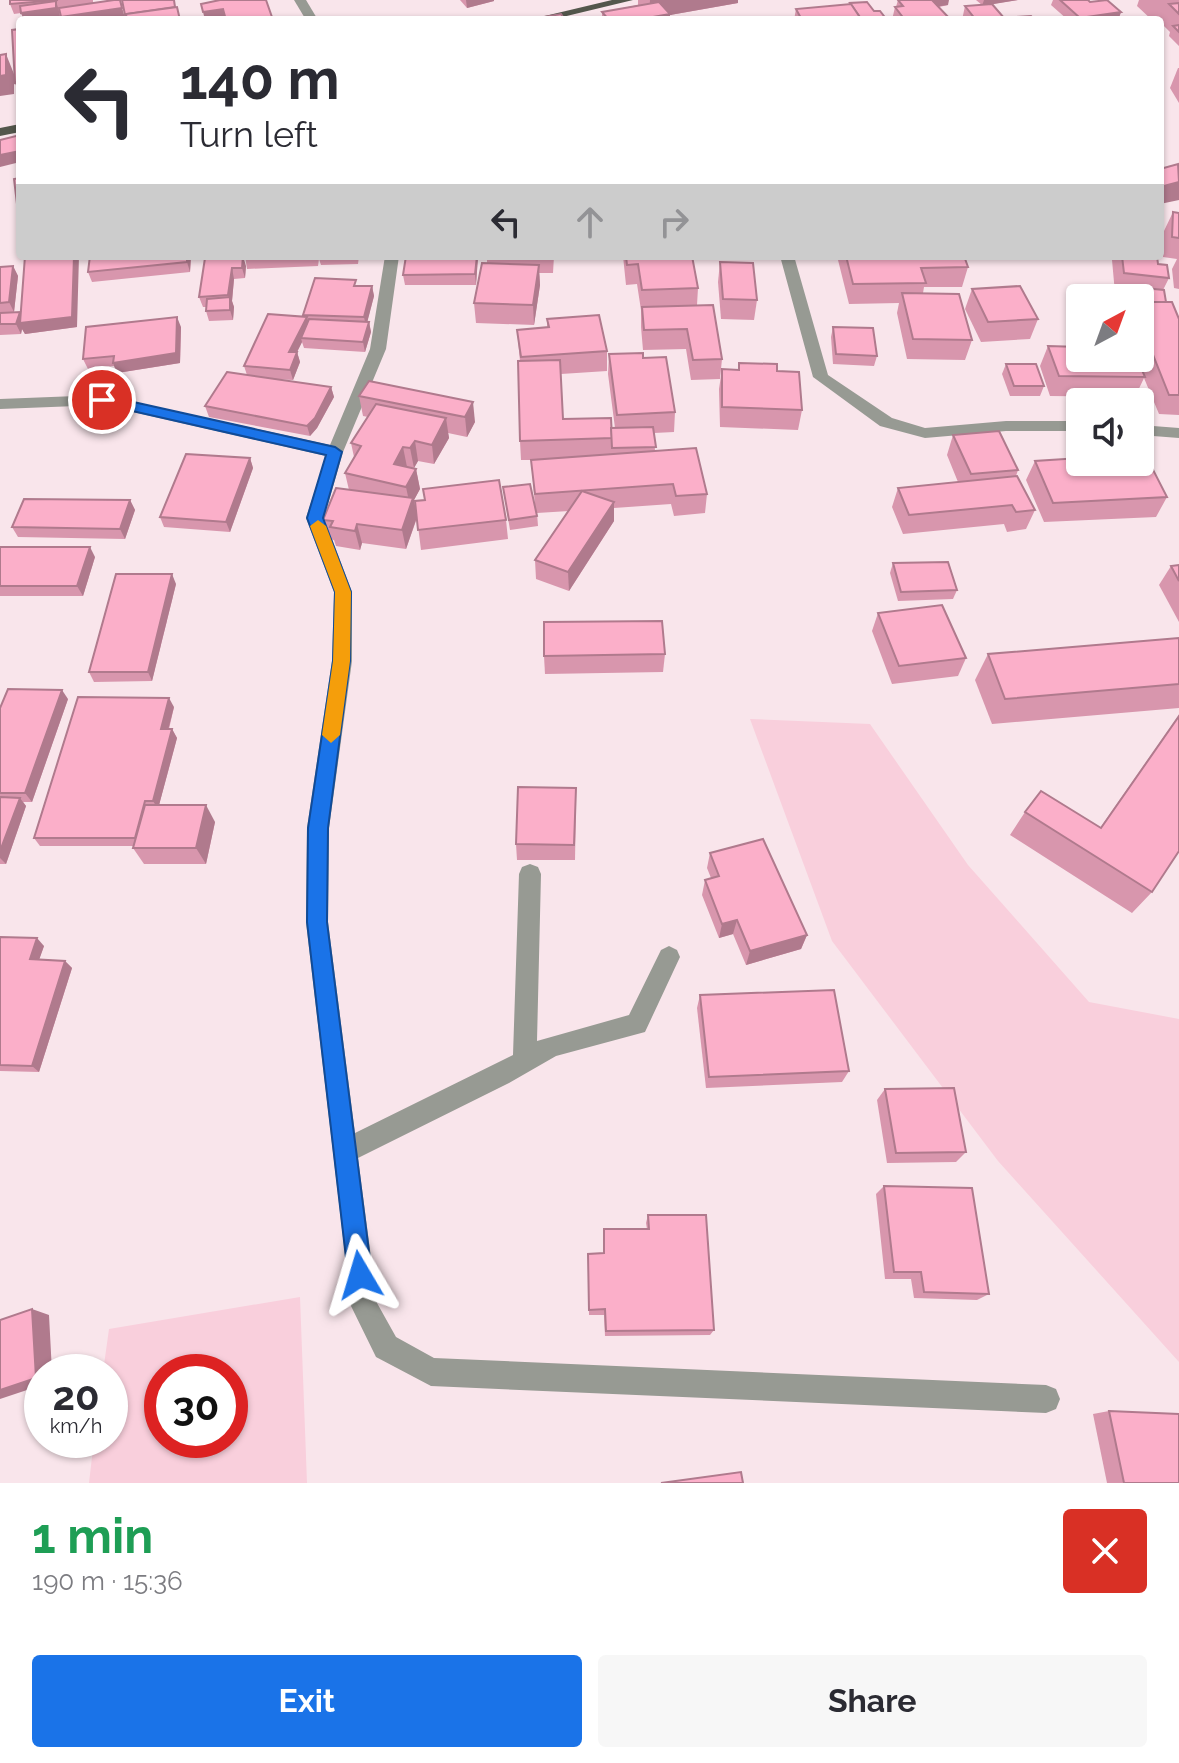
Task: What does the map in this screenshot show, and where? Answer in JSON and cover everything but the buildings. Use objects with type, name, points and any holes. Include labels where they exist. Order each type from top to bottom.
[{"type":"main road","points":[[572,16],[627,0]]},
{"type":"street","points":[[391,260],[378,349],[335,452],[315,518],[343,592],[342,661],[318,828],[317,922],[364,1306],[386,1347],[431,1372],[1046,1399]]},
{"type":"street","points":[[788,260],[821,377],[886,422],[925,433],[1006,426],[1066,426]]},
{"type":"street","points":[[0,404],[102,400],[335,452]]},
{"type":"street","points":[[1154,431],[1179,433]]},
{"type":"street","points":[[525,1061],[530,874]]},
{"type":"street","points":[[345,1151],[551,1046],[637,1024],[669,957]]},
{"type":"shaded area","points":[[750,719],[870,724],[968,865],[1089,1002],[1179,1019],[1179,1362],[998,1161],[832,941]]},
{"type":"shaded area","points":[[300,1297],[307,1483],[89,1483],[92,1458],[128,1458],[128,1354],[106,1354],[109,1329]]},
{"type":"slow traffic","points":[[318,526],[343,592],[342,661],[331,735]]},
{"type":"route","points":[[102,400],[335,452],[315,518],[343,592],[342,661],[318,828],[317,922],[360,1275]]}]
